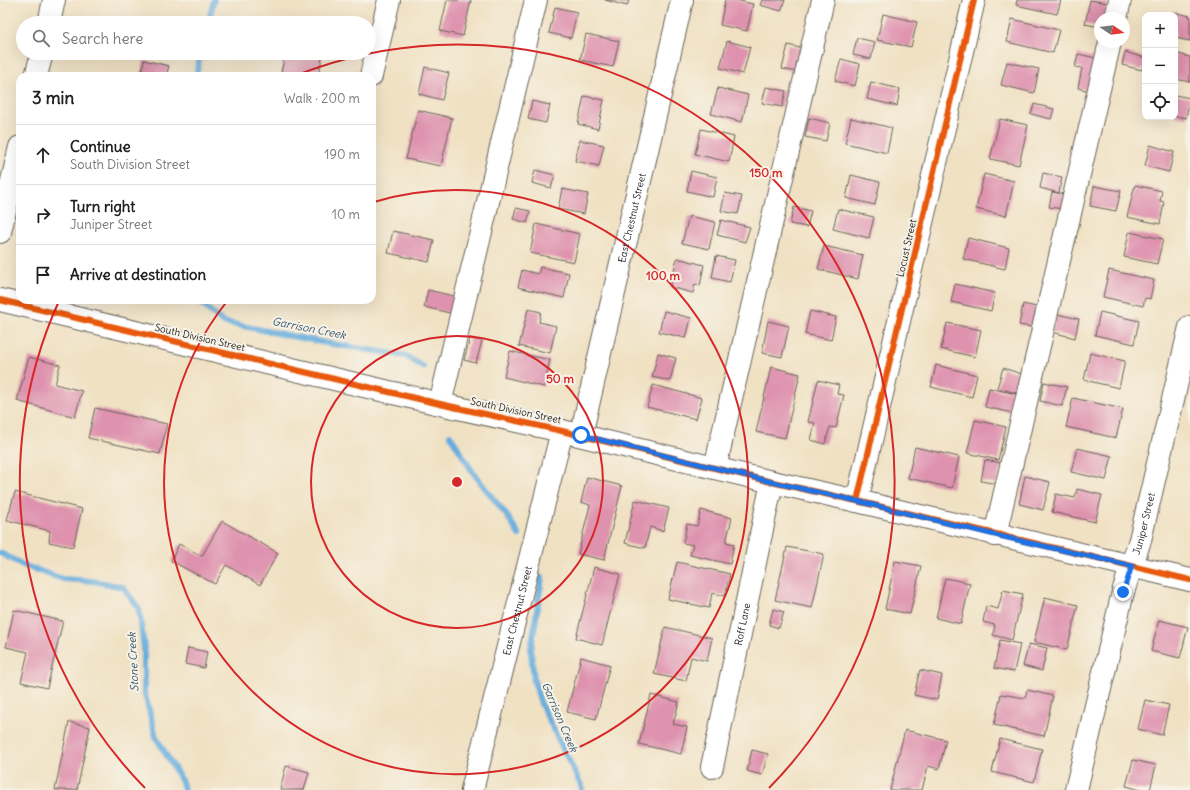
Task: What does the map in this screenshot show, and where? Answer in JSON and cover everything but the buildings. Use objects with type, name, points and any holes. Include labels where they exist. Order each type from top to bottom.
[{"type":"street","points":[[51,16],[54,0]]},
{"type":"street","points":[[376,55],[389,0]]},
{"type":"street","points":[[440,404],[536,0]]},
{"type":"street","name":"East Chestnut Street","points":[[472,790],[571,433],[682,0]]},
{"type":"street","points":[[715,468],[823,0]]},
{"type":"street","name":"Locust Street","points":[[857,501],[974,0]]},
{"type":"street","points":[[1117,12],[1120,0]]},
{"type":"street","points":[[995,535],[1109,48]]},
{"type":"street","points":[[37,72],[40,60]]},
{"type":"street","points":[[372,72],[375,60]]},
{"type":"street","points":[[0,232],[5,188],[16,158]]},
{"type":"street","name":"South Division Street","points":[[0,300],[16,304]]},
{"type":"street","name":"South Division Street","points":[[17,304],[440,404],[571,433],[995,535],[1190,580]]},
{"type":"street","name":"Juniper Street","points":[[1076,790],[1123,592],[1140,540],[1190,327]]},
{"type":"street","name":"Roff Lane","points":[[712,767],[772,482]]},
{"type":"waterway","name":"Garrison Creek","points":[[210,16],[214,0]]},
{"type":"waterway","name":"Garrison Creek","points":[[197,72],[199,60]]},
{"type":"waterway","name":"Garrison Creek","points":[[202,304],[223,322],[326,343],[406,356],[423,367]]},
{"type":"waterway","name":"Garrison Creek","points":[[450,435],[474,474],[508,517],[519,535]]},
{"type":"waterway","name":"Stone Creek","points":[[0,553],[25,566],[63,579],[93,581],[123,587],[139,609],[144,647],[144,691],[156,737],[182,782],[184,790]]},
{"type":"waterway","name":"Garrison Creek","points":[[542,577],[531,650],[534,681],[541,704],[581,785],[582,790]]},
{"type":"cycle path","points":[[857,501],[974,0]]},
{"type":"cycle path","points":[[0,300],[16,304]]},
{"type":"cycle path","points":[[17,304],[440,404],[562,431],[1190,580]]},
{"type":"route","points":[[581,435],[772,482],[1132,566],[1123,592]]}]
